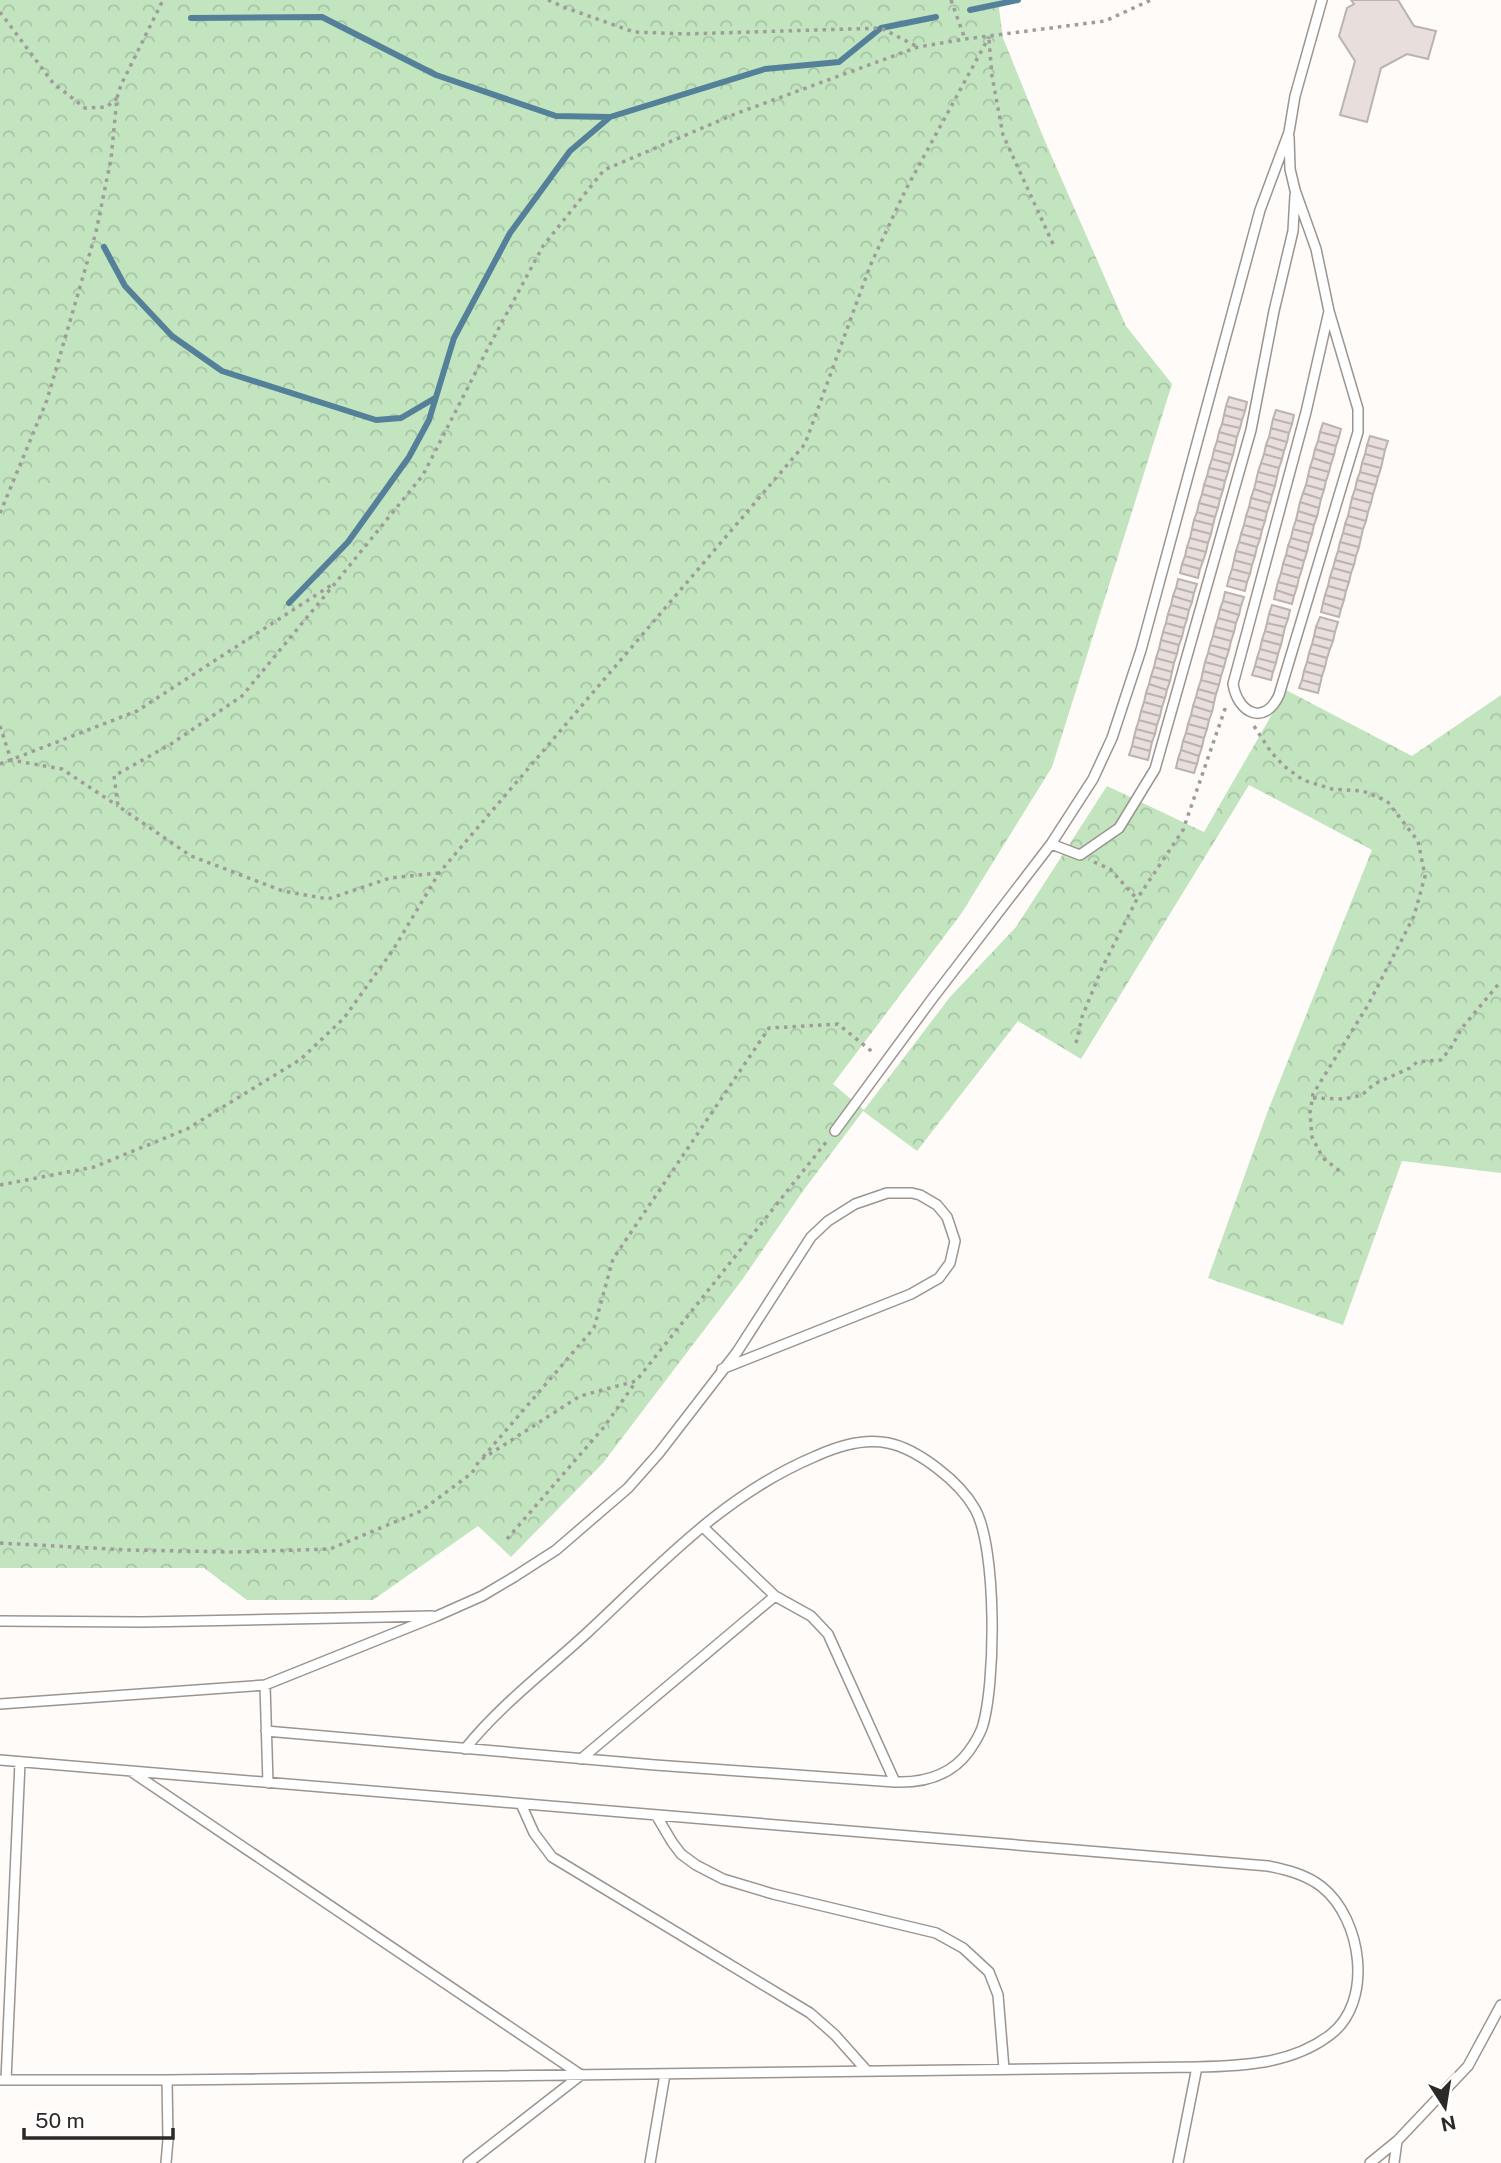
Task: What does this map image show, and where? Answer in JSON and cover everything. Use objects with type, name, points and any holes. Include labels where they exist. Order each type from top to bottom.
[{"type":"lane","points":[[835,1131],[1051,844],[1093,779],[1112,738],[1141,650],[1260,210],[1289,132],[1295,96],[1322,0]]},
{"type":"lane","points":[[1289,132],[1290,169],[1316,249],[1329,311],[1358,409],[1358,432],[1279,695],[1274,708],[1256,713],[1244,709],[1235,697],[1233,684],[1306,412],[1329,311]]},
{"type":"lane","points":[[1051,844],[1080,855],[1119,828],[1155,769],[1251,430],[1293,231],[1295,190]]},
{"type":"lane","points":[[0,1704],[265,1685],[482,1596],[556,1549],[628,1488],[659,1453],[722,1369],[744,1342],[802,1249],[834,1216],[871,1198],[887,1193],[905,1192],[920,1195],[937,1205],[947,1217],[953,1232],[954,1249],[950,1263],[939,1278],[911,1294],[722,1369]]},
{"type":"lane","points":[[266,1731],[465,1749],[581,1759],[895,1782],[927,1780],[943,1774],[958,1763],[968,1753],[982,1728],[991,1652],[990,1575],[983,1528],[975,1508],[943,1473],[914,1453],[889,1443],[857,1443],[826,1452],[769,1478],[675,1549],[482,1728],[465,1749]]},
{"type":"lane","points":[[703,1527],[775,1596],[811,1616],[828,1634],[895,1782]]},
{"type":"lane","points":[[581,1759],[775,1596]]},
{"type":"lane","points":[[0,1621],[143,1622],[438,1616]]},
{"type":"lane","points":[[265,1685],[268,1783]]},
{"type":"lane","points":[[0,1760],[1268,1866],[1286,1869],[1313,1880],[1337,1902],[1354,1939],[1359,1966],[1346,2016],[1331,2035],[1291,2055],[1247,2065],[3,2080],[20,1762]]},
{"type":"lane","points":[[131,1771],[581,2075]]},
{"type":"lane","points":[[521,1804],[534,1833],[552,1857],[810,2013],[835,2035],[867,2071]]},
{"type":"lane","points":[[656,1815],[681,1854],[696,1866],[723,1879],[773,1895],[936,1933],[963,1948],[989,1972],[998,1995],[1004,2069]]},
{"type":"lane","points":[[1370,2163],[1397,2141],[1468,2066],[1501,2005]]},
{"type":"lane","points":[[1178,2163],[1197,2067]]},
{"type":"lane","points":[[650,2163],[665,2074]]},
{"type":"lane","points":[[468,2163],[581,2075]]},
{"type":"lane","points":[[166,2163],[167,2080]]},
{"type":"lane","points":[[1394,2163],[1397,2141]]},
{"type":"path","points":[[0,513],[47,400],[96,232],[111,159],[121,85],[163,0]]},
{"type":"path","points":[[548,0],[634,32],[685,34],[881,28],[918,47]]},
{"type":"path","points":[[951,0],[965,39]]},
{"type":"path","points":[[118,806],[114,776],[170,744],[242,696],[423,475],[544,246],[604,170],[734,114],[918,47],[1105,21],[1151,0]]},
{"type":"path","points":[[0,12],[53,83],[85,108],[107,107],[117,99]]},
{"type":"path","points":[[989,37],[992,76],[1003,135],[1054,244]]},
{"type":"path","points":[[0,1185],[94,1167],[187,1129],[301,1059],[344,1018],[393,950],[439,873],[805,444],[870,266],[905,191],[989,37]]},
{"type":"path","points":[[0,764],[137,711],[338,580]]},
{"type":"path","points":[[1076,1043],[1082,1017],[1102,968],[1137,899],[1183,830],[1233,684]]},
{"type":"path","points":[[1244,709],[1271,752],[1284,766],[1303,780],[1332,789],[1363,791],[1387,801],[1418,841],[1425,876],[1414,916],[1368,1005],[1312,1098],[1312,1137],[1323,1158],[1341,1172]]},
{"type":"path","points":[[0,726],[11,760]]},
{"type":"path","points":[[11,760],[62,769],[191,856],[283,891],[328,899],[390,878],[439,873]]},
{"type":"path","points":[[1080,855],[1110,870],[1137,899]]},
{"type":"path","points":[[1312,1098],[1344,1099],[1362,1096],[1374,1084],[1410,1068],[1417,1062],[1441,1060],[1462,1028],[1501,981]]},
{"type":"path","points":[[0,1543],[235,1552],[330,1549],[421,1511],[472,1474],[479,1461],[594,1328],[613,1259],[769,1028],[838,1024],[886,1063]]},
{"type":"path","points":[[507,1539],[604,1427],[636,1381],[835,1131]]},
{"type":"path","points":[[479,1461],[580,1396],[636,1381]]},
{"type":"green space","points":[[0,0],[1001,0],[999,9],[1003,38],[1126,326],[1172,384],[1052,767],[961,914],[833,1084],[864,1110],[950,997],[1016,927],[1107,786],[1204,832],[1286,690],[1412,756],[1501,695],[1501,1173],[1402,1161],[1343,1325],[1208,1278],[1267,1113],[1372,850],[1249,785],[1081,1059],[1018,1021],[917,1151],[863,1111],[803,1191],[742,1280],[603,1463],[511,1557],[478,1526],[373,1600],[247,1600],[204,1568],[0,1568]]},
{"type":"building","points":[[1351,0],[1398,0],[1414,26],[1436,31],[1428,59],[1407,54],[1381,68],[1367,122],[1340,115],[1355,61],[1339,36],[1347,8],[1354,4]]},
{"type":"building","points":[[1229,397],[1247,402],[1245,411],[1226,406]]},
{"type":"building","points":[[1226,406],[1245,411],[1242,420],[1224,415]]},
{"type":"building","points":[[1276,410],[1294,415],[1292,424],[1273,419]]},
{"type":"building","points":[[1224,415],[1242,420],[1240,428],[1222,424]]},
{"type":"building","points":[[1273,419],[1292,424],[1289,433],[1271,428]]},
{"type":"building","points":[[1323,423],[1341,429],[1339,437],[1320,432]]},
{"type":"building","points":[[1222,424],[1240,428],[1237,437],[1219,432]]},
{"type":"building","points":[[1271,428],[1289,433],[1287,442],[1269,437]]},
{"type":"building","points":[[1219,432],[1237,437],[1235,446],[1217,441]]},
{"type":"building","points":[[1320,432],[1339,437],[1336,446],[1318,441]]},
{"type":"building","points":[[1370,436],[1388,441],[1385,450],[1367,445]]},
{"type":"building","points":[[1269,437],[1287,442],[1284,451],[1266,445]]},
{"type":"building","points":[[1217,441],[1235,446],[1233,455],[1214,450]]},
{"type":"building","points":[[1318,441],[1336,446],[1334,455],[1315,449]]},
{"type":"building","points":[[1266,445],[1284,451],[1282,459],[1264,454]]},
{"type":"building","points":[[1367,445],[1385,450],[1383,459],[1365,454]]},
{"type":"building","points":[[1315,449],[1334,455],[1331,464],[1313,458]]},
{"type":"building","points":[[1214,450],[1233,455],[1230,464],[1212,459]]},
{"type":"building","points":[[1264,454],[1282,459],[1279,468],[1261,463]]},
{"type":"building","points":[[1365,454],[1383,459],[1381,468],[1362,463]]},
{"type":"building","points":[[1313,458],[1331,464],[1329,472],[1310,467]]},
{"type":"building","points":[[1212,459],[1230,464],[1228,472],[1209,468]]},
{"type":"building","points":[[1261,463],[1279,468],[1277,477],[1258,472]]},
{"type":"building","points":[[1362,463],[1381,468],[1378,477],[1360,472]]},
{"type":"building","points":[[1310,467],[1329,472],[1326,481],[1308,476]]},
{"type":"building","points":[[1209,468],[1228,472],[1225,481],[1207,476]]},
{"type":"building","points":[[1258,472],[1277,477],[1275,486],[1256,481]]},
{"type":"building","points":[[1360,472],[1378,477],[1376,485],[1357,480]]},
{"type":"building","points":[[1207,476],[1225,481],[1223,490],[1204,485]]},
{"type":"building","points":[[1308,476],[1326,481],[1324,490],[1306,485]]},
{"type":"building","points":[[1357,480],[1376,485],[1373,494],[1355,489]]},
{"type":"building","points":[[1256,481],[1275,486],[1272,495],[1254,489]]},
{"type":"building","points":[[1204,485],[1223,490],[1220,499],[1202,494]]},
{"type":"building","points":[[1306,485],[1324,490],[1321,499],[1303,493]]},
{"type":"building","points":[[1254,489],[1272,495],[1270,503],[1251,498]]},
{"type":"building","points":[[1355,489],[1373,494],[1371,503],[1352,498]]},
{"type":"building","points":[[1303,493],[1321,499],[1319,508],[1300,502]]},
{"type":"building","points":[[1202,494],[1220,499],[1218,508],[1199,503]]},
{"type":"building","points":[[1251,498],[1270,503],[1267,512],[1249,507]]},
{"type":"building","points":[[1352,498],[1371,503],[1368,512],[1350,507]]},
{"type":"building","points":[[1300,502],[1319,508],[1317,517],[1298,511]]},
{"type":"building","points":[[1199,503],[1218,508],[1215,517],[1197,512]]},
{"type":"building","points":[[1249,507],[1267,512],[1265,521],[1246,516]]},
{"type":"building","points":[[1350,507],[1368,512],[1366,521],[1348,516]]},
{"type":"building","points":[[1298,511],[1317,517],[1314,525],[1296,520]]},
{"type":"building","points":[[1197,512],[1215,517],[1213,525],[1194,520]]},
{"type":"building","points":[[1246,516],[1265,521],[1262,530],[1244,525]]},
{"type":"building","points":[[1348,516],[1366,521],[1363,529],[1345,524]]},
{"type":"building","points":[[1194,520],[1213,525],[1211,534],[1192,529]]},
{"type":"building","points":[[1296,520],[1314,525],[1312,534],[1293,529]]},
{"type":"building","points":[[1345,524],[1363,529],[1361,538],[1343,533]]},
{"type":"building","points":[[1244,525],[1262,530],[1260,539],[1241,534]]},
{"type":"building","points":[[1192,529],[1211,534],[1208,543],[1190,538]]},
{"type":"building","points":[[1293,529],[1312,534],[1309,543],[1291,538]]},
{"type":"building","points":[[1343,533],[1361,538],[1359,547],[1340,542]]},
{"type":"building","points":[[1241,534],[1260,539],[1257,547],[1239,542]]},
{"type":"building","points":[[1190,538],[1208,543],[1206,552],[1187,547]]},
{"type":"building","points":[[1291,538],[1309,543],[1307,552],[1288,546]]},
{"type":"building","points":[[1239,542],[1257,547],[1255,556],[1236,551]]},
{"type":"building","points":[[1340,542],[1359,547],[1356,556],[1338,551]]},
{"type":"building","points":[[1288,546],[1307,552],[1304,561],[1286,555]]},
{"type":"building","points":[[1187,547],[1206,552],[1203,561],[1185,556]]},
{"type":"building","points":[[1236,551],[1255,556],[1252,565],[1234,560]]},
{"type":"building","points":[[1338,551],[1356,556],[1354,565],[1335,560]]},
{"type":"building","points":[[1286,555],[1304,561],[1302,569],[1283,564]]},
{"type":"building","points":[[1185,556],[1203,561],[1200,569],[1182,564]]},
{"type":"building","points":[[1234,560],[1252,565],[1250,574],[1232,569]]},
{"type":"building","points":[[1335,560],[1354,565],[1351,573],[1333,568]]},
{"type":"building","points":[[1182,564],[1200,569],[1198,578],[1180,573]]},
{"type":"building","points":[[1283,564],[1302,569],[1299,578],[1281,573]]},
{"type":"building","points":[[1333,568],[1351,573],[1349,582],[1330,577]]},
{"type":"building","points":[[1232,569],[1250,574],[1247,582],[1229,578]]},
{"type":"building","points":[[1281,573],[1299,578],[1297,587],[1278,582]]},
{"type":"building","points":[[1330,577],[1349,582],[1346,591],[1328,586]]},
{"type":"building","points":[[1229,578],[1247,582],[1245,591],[1227,586]]},
{"type":"building","points":[[1178,579],[1197,584],[1194,593],[1176,588]]},
{"type":"building","points":[[1278,582],[1297,587],[1294,596],[1276,590]]},
{"type":"building","points":[[1328,586],[1346,591],[1344,600],[1325,595]]},
{"type":"building","points":[[1176,588],[1194,593],[1192,602],[1173,596]]},
{"type":"building","points":[[1276,590],[1294,596],[1292,604],[1274,599]]},
{"type":"building","points":[[1225,592],[1244,597],[1241,606],[1223,601]]},
{"type":"building","points":[[1325,595],[1344,600],[1341,609],[1323,603]]},
{"type":"building","points":[[1173,596],[1192,602],[1189,610],[1171,605]]},
{"type":"building","points":[[1223,601],[1241,606],[1239,615],[1220,609]]},
{"type":"building","points":[[1323,603],[1341,609],[1339,617],[1321,612]]},
{"type":"building","points":[[1171,605],[1189,610],[1187,619],[1168,614]]},
{"type":"building","points":[[1272,605],[1290,610],[1288,619],[1269,614]]},
{"type":"building","points":[[1220,609],[1239,615],[1236,623],[1218,618]]},
{"type":"building","points":[[1168,614],[1187,619],[1184,628],[1166,623]]},
{"type":"building","points":[[1269,614],[1288,619],[1285,627],[1267,623]]},
{"type":"building","points":[[1320,617],[1338,622],[1335,632],[1316,627]]},
{"type":"building","points":[[1218,618],[1236,623],[1234,632],[1215,627]]},
{"type":"building","points":[[1166,623],[1184,628],[1182,637],[1163,632]]},
{"type":"building","points":[[1267,623],[1285,627],[1283,636],[1265,631]]},
{"type":"building","points":[[1215,627],[1234,632],[1231,641],[1213,636]]},
{"type":"building","points":[[1316,627],[1335,632],[1333,641],[1314,636]]},
{"type":"building","points":[[1265,631],[1283,636],[1281,645],[1262,640]]},
{"type":"building","points":[[1163,632],[1182,637],[1179,645],[1161,640]]},
{"type":"building","points":[[1213,636],[1231,641],[1229,650],[1210,645]]},
{"type":"building","points":[[1314,636],[1333,641],[1330,649],[1312,644]]},
{"type":"building","points":[[1161,640],[1179,645],[1177,654],[1159,649]]},
{"type":"building","points":[[1262,640],[1281,645],[1278,654],[1260,649]]},
{"type":"building","points":[[1312,644],[1330,649],[1327,658],[1309,653]]},
{"type":"building","points":[[1210,645],[1229,650],[1226,659],[1208,653]]},
{"type":"building","points":[[1159,649],[1177,654],[1174,663],[1156,658]]},
{"type":"building","points":[[1260,649],[1278,654],[1276,663],[1257,658]]},
{"type":"building","points":[[1208,653],[1226,659],[1224,667],[1205,662]]},
{"type":"building","points":[[1309,653],[1327,658],[1325,667],[1307,662]]},
{"type":"building","points":[[1156,658],[1174,663],[1172,672],[1154,667]]},
{"type":"building","points":[[1257,658],[1276,663],[1273,672],[1255,666]]},
{"type":"building","points":[[1205,662],[1224,667],[1221,676],[1203,671]]},
{"type":"building","points":[[1307,662],[1325,667],[1322,676],[1304,671]]},
{"type":"building","points":[[1255,666],[1273,672],[1271,680],[1252,675]]},
{"type":"building","points":[[1154,667],[1172,672],[1170,681],[1151,676]]},
{"type":"building","points":[[1203,671],[1221,676],[1219,685],[1201,680]]},
{"type":"building","points":[[1304,671],[1322,676],[1320,685],[1302,680]]},
{"type":"building","points":[[1151,676],[1170,681],[1167,690],[1149,684]]},
{"type":"building","points":[[1201,680],[1219,685],[1216,694],[1198,689]]},
{"type":"building","points":[[1302,680],[1320,685],[1318,693],[1299,688]]},
{"type":"building","points":[[1149,684],[1167,690],[1165,698],[1146,693]]},
{"type":"building","points":[[1198,689],[1216,694],[1214,703],[1196,697]]},
{"type":"building","points":[[1146,693],[1165,698],[1162,707],[1144,702]]},
{"type":"building","points":[[1196,697],[1214,703],[1212,712],[1193,706]]},
{"type":"building","points":[[1144,702],[1162,707],[1160,716],[1141,711]]},
{"type":"building","points":[[1193,706],[1212,712],[1209,720],[1191,715]]},
{"type":"building","points":[[1141,711],[1160,716],[1157,725],[1139,720]]},
{"type":"building","points":[[1191,715],[1209,720],[1207,729],[1188,724]]},
{"type":"building","points":[[1139,720],[1157,725],[1155,734],[1136,729]]},
{"type":"building","points":[[1188,724],[1207,729],[1204,738],[1186,733]]},
{"type":"building","points":[[1136,729],[1155,734],[1152,742],[1134,737]]},
{"type":"building","points":[[1186,733],[1204,738],[1202,747],[1183,741]]},
{"type":"building","points":[[1134,737],[1152,742],[1150,751],[1132,746]]},
{"type":"building","points":[[1183,741],[1202,747],[1199,756],[1181,750]]},
{"type":"building","points":[[1132,746],[1150,751],[1148,760],[1129,755]]},
{"type":"building","points":[[1181,750],[1199,756],[1197,764],[1178,759]]},
{"type":"building","points":[[1178,759],[1197,764],[1194,773],[1176,768]]},
{"type":"waterway","points":[[970,10],[1018,0]]},
{"type":"waterway","points":[[191,18],[322,17],[436,75],[556,116],[609,117]]},
{"type":"waterway","points":[[289,603],[348,542],[409,457],[429,420],[454,338],[510,233],[570,151],[610,117],[765,69],[839,62],[881,28],[936,17]]},
{"type":"waterway","points":[[104,247],[125,286],[172,336],[222,371],[376,420],[401,418],[435,398]]}]
